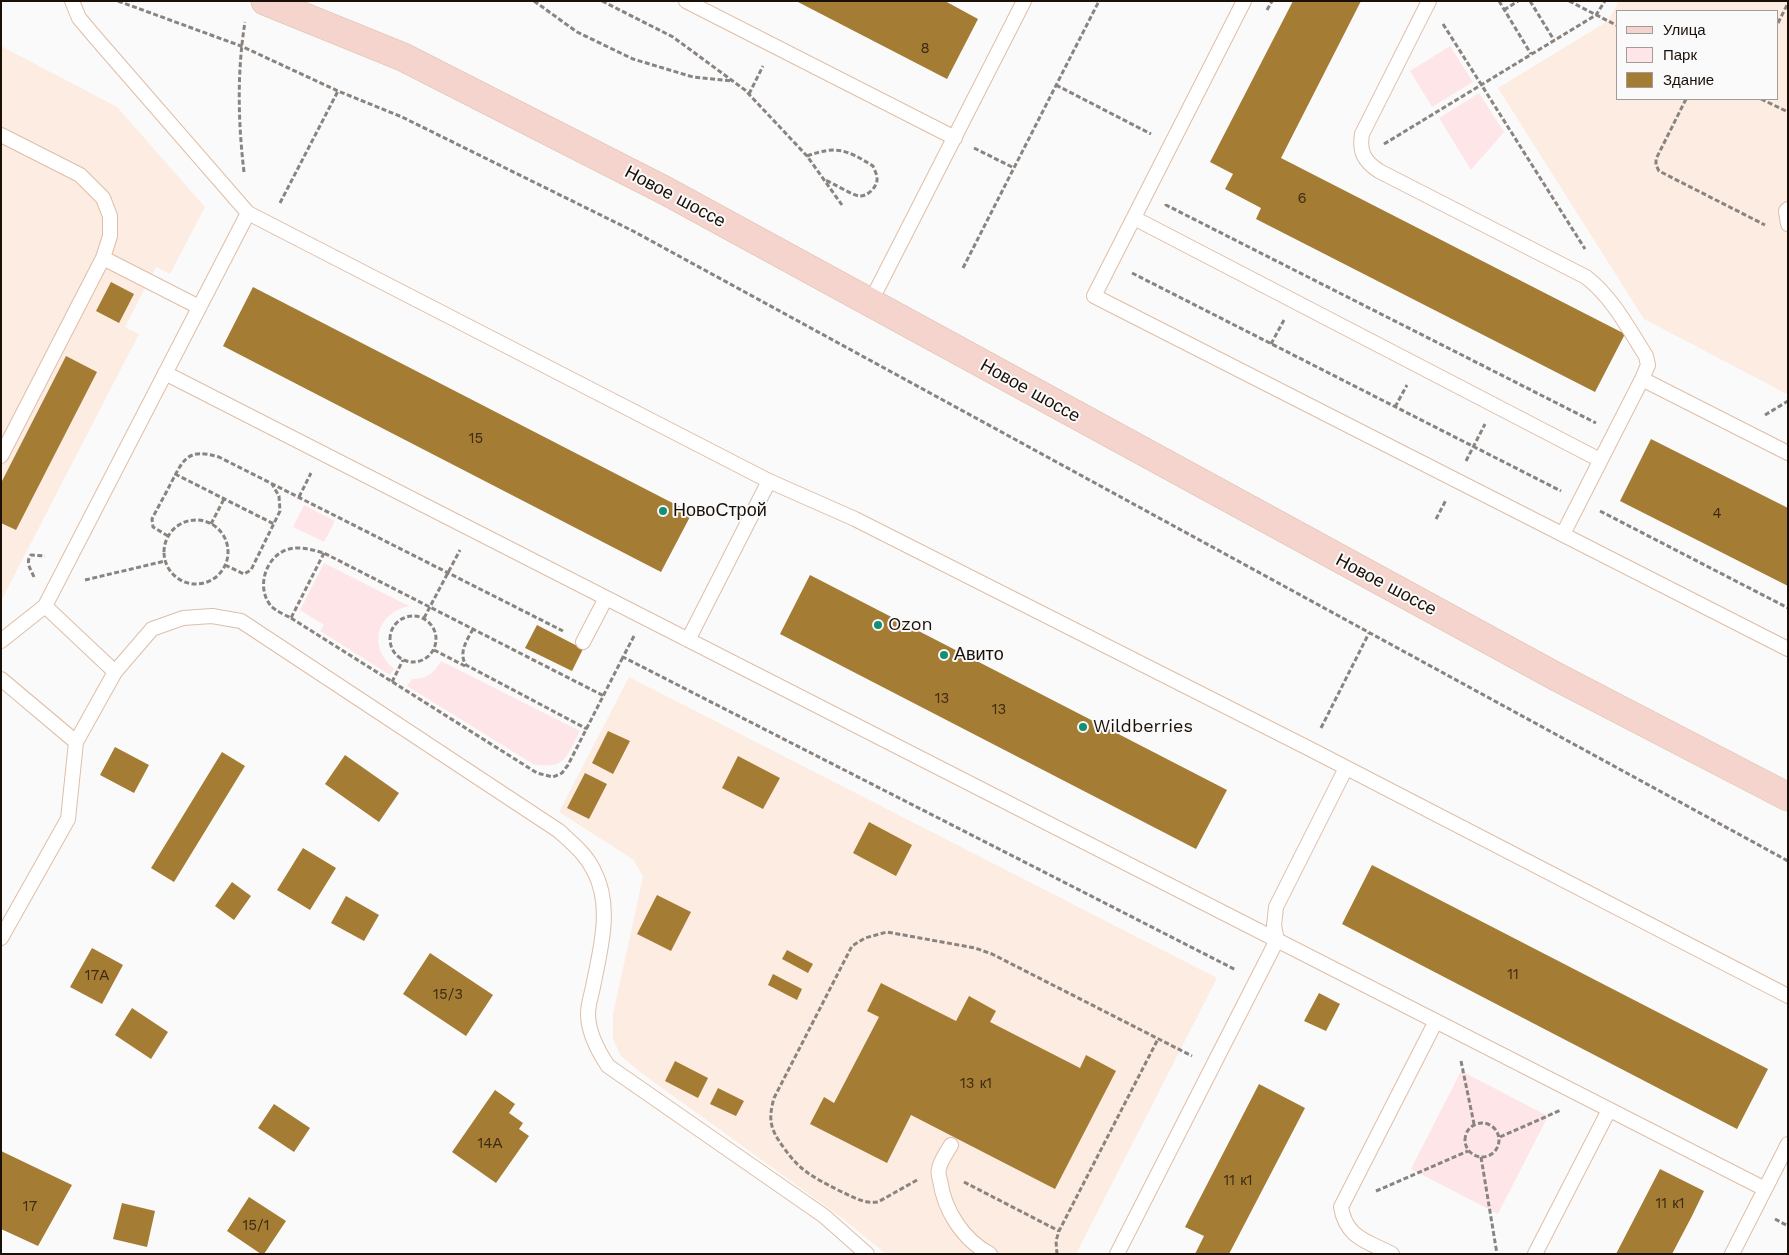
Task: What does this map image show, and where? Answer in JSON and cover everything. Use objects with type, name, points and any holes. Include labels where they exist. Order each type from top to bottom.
[{"type":"street","name":"Новое шоссе","points":[[265,1],[403,56],[666,191],[1547,672],[1788,797]]},
{"type":"lane","points":[[72,1],[79,18],[248,212],[769,481],[855,518],[1310,749],[1788,996]]},
{"type":"lane","points":[[686,1],[955,138]]},
{"type":"lane","points":[[870,303],[1024,1]]},
{"type":"lane","points":[[1244,1],[1094,296],[1788,649]]},
{"type":"lane","points":[[1429,2],[1362,134],[1360,145],[1364,157],[1369,165],[1379,171],[1586,277],[1607,295],[1646,356],[1648,366],[1642,379],[1563,534]]},
{"type":"lane","points":[[1,135],[80,175],[103,198],[110,216],[110,236],[103,258],[1,456]]},
{"type":"lane","points":[[1788,209],[1786,212],[1788,224]]},
{"type":"lane","points":[[1,641],[46,606],[248,212]]},
{"type":"lane","points":[[1134,218],[1600,460]]},
{"type":"lane","points":[[103,258],[199,307]]},
{"type":"lane","points":[[165,373],[1765,1189]]},
{"type":"lane","points":[[1642,379],[1788,453]]},
{"type":"lane","points":[[688,640],[769,481]]},
{"type":"lane","points":[[583,642],[606,598]]},
{"type":"lane","points":[[46,606],[115,672]]},
{"type":"lane","points":[[1,938],[68,819],[76,742],[115,672],[152,629],[183,618],[212,616],[241,621],[559,831],[584,855],[595,871],[601,888],[604,908],[601,941],[588,1013],[591,1033],[597,1049],[608,1066],[824,1216],[867,1254]]},
{"type":"lane","points":[[1,679],[76,742]]},
{"type":"lane","points":[[1117,1254],[1277,940],[1274,926],[1276,907],[1346,768]]},
{"type":"lane","points":[[1392,1254],[1357,1236],[1348,1229],[1341,1207],[1436,1021]]},
{"type":"lane","points":[[1535,1254],[1609,1110]]},
{"type":"lane","points":[[1732,1254],[1788,1144]]},
{"type":"lane","points":[[951,1145],[938,1169],[946,1204],[954,1221],[967,1236],[982,1250],[990,1254]]},
{"type":"path","points":[[118,1],[241,46],[338,91],[402,117],[633,231],[1788,861]]},
{"type":"path","points":[[534,1],[577,32],[633,59],[693,76],[733,81]]},
{"type":"path","points":[[602,1],[673,37],[749,94],[807,156],[842,205]]},
{"type":"path","points":[[962,268],[1099,1]]},
{"type":"path","points":[[1267,10],[1272,1]]},
{"type":"path","points":[[1499,1],[1531,54]]},
{"type":"path","points":[[1504,10],[1518,1]]},
{"type":"path","points":[[1530,1],[1554,40]]},
{"type":"path","points":[[1569,1],[1616,25]]},
{"type":"path","points":[[1364,157],[1596,15],[1605,1]]},
{"type":"path","points":[[1429,2],[1582,245],[1588,259],[1586,277]]},
{"type":"path","points":[[1779,21],[1788,3]]},
{"type":"path","points":[[241,46],[239,106],[248,212]]},
{"type":"path","points":[[749,94],[774,46]]},
{"type":"path","points":[[1056,85],[1171,144]]},
{"type":"path","points":[[270,224],[338,91]]},
{"type":"path","points":[[1686,100],[1656,159],[1659,171],[1763,225],[1788,224]]},
{"type":"path","points":[[1763,100],[1788,112]]},
{"type":"path","points":[[955,138],[1014,168]]},
{"type":"path","points":[[807,156],[825,150],[850,152],[873,166],[877,178],[876,185],[872,191],[866,195],[859,196],[825,180]]},
{"type":"path","points":[[1170,196],[1166,205],[1614,433]]},
{"type":"path","points":[[1111,263],[1788,608]]},
{"type":"path","points":[[168,536],[153,527],[152,519],[182,462],[189,457],[206,453],[219,457],[271,483],[583,642]]},
{"type":"path","points":[[176,474],[274,524]]},
{"type":"path","points":[[225,565],[240,573],[248,573],[281,507],[279,496],[271,483]]},
{"type":"path","points":[[212,524],[224,499]]},
{"type":"path","points":[[192,520],[212,524],[219,530],[227,547],[228,556],[218,576],[206,582],[194,584],[181,581],[171,573],[165,561],[164,548],[168,536],[174,528],[192,520]]},
{"type":"path","points":[[424,618],[470,529]]},
{"type":"path","points":[[604,696],[324,553],[297,548],[286,550],[276,556],[264,574],[266,596],[272,607],[537,773],[553,777],[562,773],[568,766],[604,696],[623,657],[644,617]]},
{"type":"path","points":[[291,618],[324,553]]},
{"type":"path","points":[[56,587],[165,561]]},
{"type":"path","points":[[416,615],[424,618],[432,624],[436,632],[437,641],[434,650],[428,657],[420,661],[403,660],[396,655],[392,648],[390,632],[400,618],[416,615]]},
{"type":"path","points":[[472,669],[462,660],[462,650],[473,629]]},
{"type":"path","points":[[1310,749],[1370,633]]},
{"type":"path","points":[[434,650],[587,729]]},
{"type":"path","points":[[623,657],[1256,980]]},
{"type":"path","points":[[392,682],[403,660]]},
{"type":"path","points":[[1059,1231],[938,1169],[878,1202],[871,1203],[858,1200],[817,1179],[794,1162],[774,1134],[770,1112],[774,1098],[852,946],[875,934],[888,932],[983,951],[1180,1050]]},
{"type":"path","points":[[1455,1031],[1474,1124]]},
{"type":"path","points":[[1057,1254],[1056,1241],[1059,1231],[1158,1039]]},
{"type":"path","points":[[1500,1137],[1588,1099]]},
{"type":"path","points":[[1482,1122],[1490,1124],[1496,1129],[1500,1137],[1499,1145],[1495,1152],[1481,1157],[1468,1151],[1465,1144],[1465,1136],[1468,1129],[1474,1124],[1482,1122]]},
{"type":"path","points":[[1341,1207],[1468,1151]]},
{"type":"path","points":[[1481,1157],[1497,1254]]},
{"type":"shaded area","points":[[1619,1],[1788,1],[1787,394],[1644,319],[1498,88],[1608,21]]},
{"type":"shaded area","points":[[1,46],[117,107],[205,207],[170,274],[156,267],[125,327],[139,334],[1,601]]},
{"type":"shaded area","points":[[629,677],[1217,978],[1076,1254],[886,1254],[842,1218],[640,1072],[621,1056],[613,1039],[613,1014],[643,877],[634,860],[559,812]]},
{"type":"green space","points":[[1450,46],[1473,82],[1432,107],[1410,71]]},
{"type":"green space","points":[[1479,93],[1504,132],[1471,170],[1439,118]]},
{"type":"green space","points":[[304,505],[335,521],[324,542],[293,527]]},
{"type":"green space","points":[[324,563],[409,606],[389,616],[382,624],[379,632],[378,642],[381,651],[394,669],[390,675],[320,631],[324,625],[300,610]]},
{"type":"green space","points":[[441,661],[580,731],[564,760],[552,765],[533,764],[407,686],[412,679],[422,678],[430,674]]},
{"type":"green space","points":[[1461,1071],[1548,1116],[1498,1214],[1411,1169]]},
{"type":"building","points":[[796,1],[945,1],[978,19],[947,79]]},
{"type":"building","points":[[1293,1],[1361,1],[1281,158],[1625,334],[1595,392],[1256,219],[1261,208],[1225,189],[1233,174],[1210,162]]},
{"type":"building","points":[[111,282],[134,294],[119,323],[96,311]]},
{"type":"building","points":[[253,287],[692,513],[661,572],[223,346]]},
{"type":"building","points":[[66,356],[97,372],[16,530],[1,523],[1,483]]},
{"type":"building","points":[[1651,439],[1788,508],[1788,586],[1620,501]]},
{"type":"building","points":[[810,575],[1227,790],[1196,849],[780,634]]},
{"type":"building","points":[[537,625],[583,649],[572,671],[525,648]]},
{"type":"building","points":[[608,731],[630,741],[613,774],[592,763]]},
{"type":"building","points":[[115,747],[149,765],[134,793],[100,775]]},
{"type":"building","points":[[222,752],[245,766],[174,882],[151,868]]},
{"type":"building","points":[[345,755],[399,793],[379,822],[325,784]]},
{"type":"building","points":[[738,756],[780,778],[763,809],[722,788]]},
{"type":"building","points":[[585,773],[607,784],[589,819],[567,808]]},
{"type":"building","points":[[869,822],[912,845],[896,876],[853,853]]},
{"type":"building","points":[[303,848],[336,868],[310,910],[277,890]]},
{"type":"building","points":[[1372,865],[1768,1069],[1737,1129],[1342,924]]},
{"type":"building","points":[[232,882],[251,896],[234,920],[215,906]]},
{"type":"building","points":[[657,895],[691,912],[671,951],[637,934]]},
{"type":"building","points":[[346,896],[379,915],[364,941],[331,923]]},
{"type":"building","points":[[92,948],[123,965],[102,1004],[70,987]]},
{"type":"building","points":[[787,950],[813,964],[808,973],[782,959]]},
{"type":"building","points":[[430,953],[493,995],[466,1036],[403,994]]},
{"type":"building","points":[[773,974],[802,989],[797,1000],[768,985]]},
{"type":"building","points":[[881,983],[956,1021],[969,996],[996,1011],[990,1022],[1080,1068],[1086,1055],[1116,1071],[1055,1189],[911,1115],[887,1163],[810,1124],[824,1097],[834,1103],[879,1017],[867,1011]]},
{"type":"building","points":[[1319,993],[1340,1004],[1326,1031],[1304,1021]]},
{"type":"building","points":[[132,1008],[168,1032],[151,1059],[115,1035]]},
{"type":"building","points":[[675,1061],[708,1078],[698,1098],[665,1081]]},
{"type":"building","points":[[1259,1084],[1305,1108],[1229,1254],[1195,1254],[1204,1236],[1185,1227]]},
{"type":"building","points":[[718,1088],[744,1101],[736,1116],[710,1104]]},
{"type":"building","points":[[495,1090],[515,1104],[509,1113],[523,1123],[519,1129],[529,1136],[496,1183],[452,1152]]},
{"type":"building","points":[[274,1104],[310,1128],[294,1152],[258,1128]]},
{"type":"building","points":[[1,1151],[72,1185],[38,1246],[1,1229]]},
{"type":"building","points":[[1660,1169],[1704,1191],[1692,1216],[1672,1254],[1616,1254]]},
{"type":"building","points":[[249,1197],[286,1221],[264,1254],[261,1254],[227,1231]]},
{"type":"building","points":[[122,1203],[155,1211],[147,1247],[113,1239]]},
{"type":"place","name":"НовоСтрой","points":[[663,511]]},
{"type":"place","name":"Ozon","points":[[878,625]]},
{"type":"place","name":"Авито","points":[[944,655]]},
{"type":"place","name":"Wildberries","points":[[1083,727]]}]
